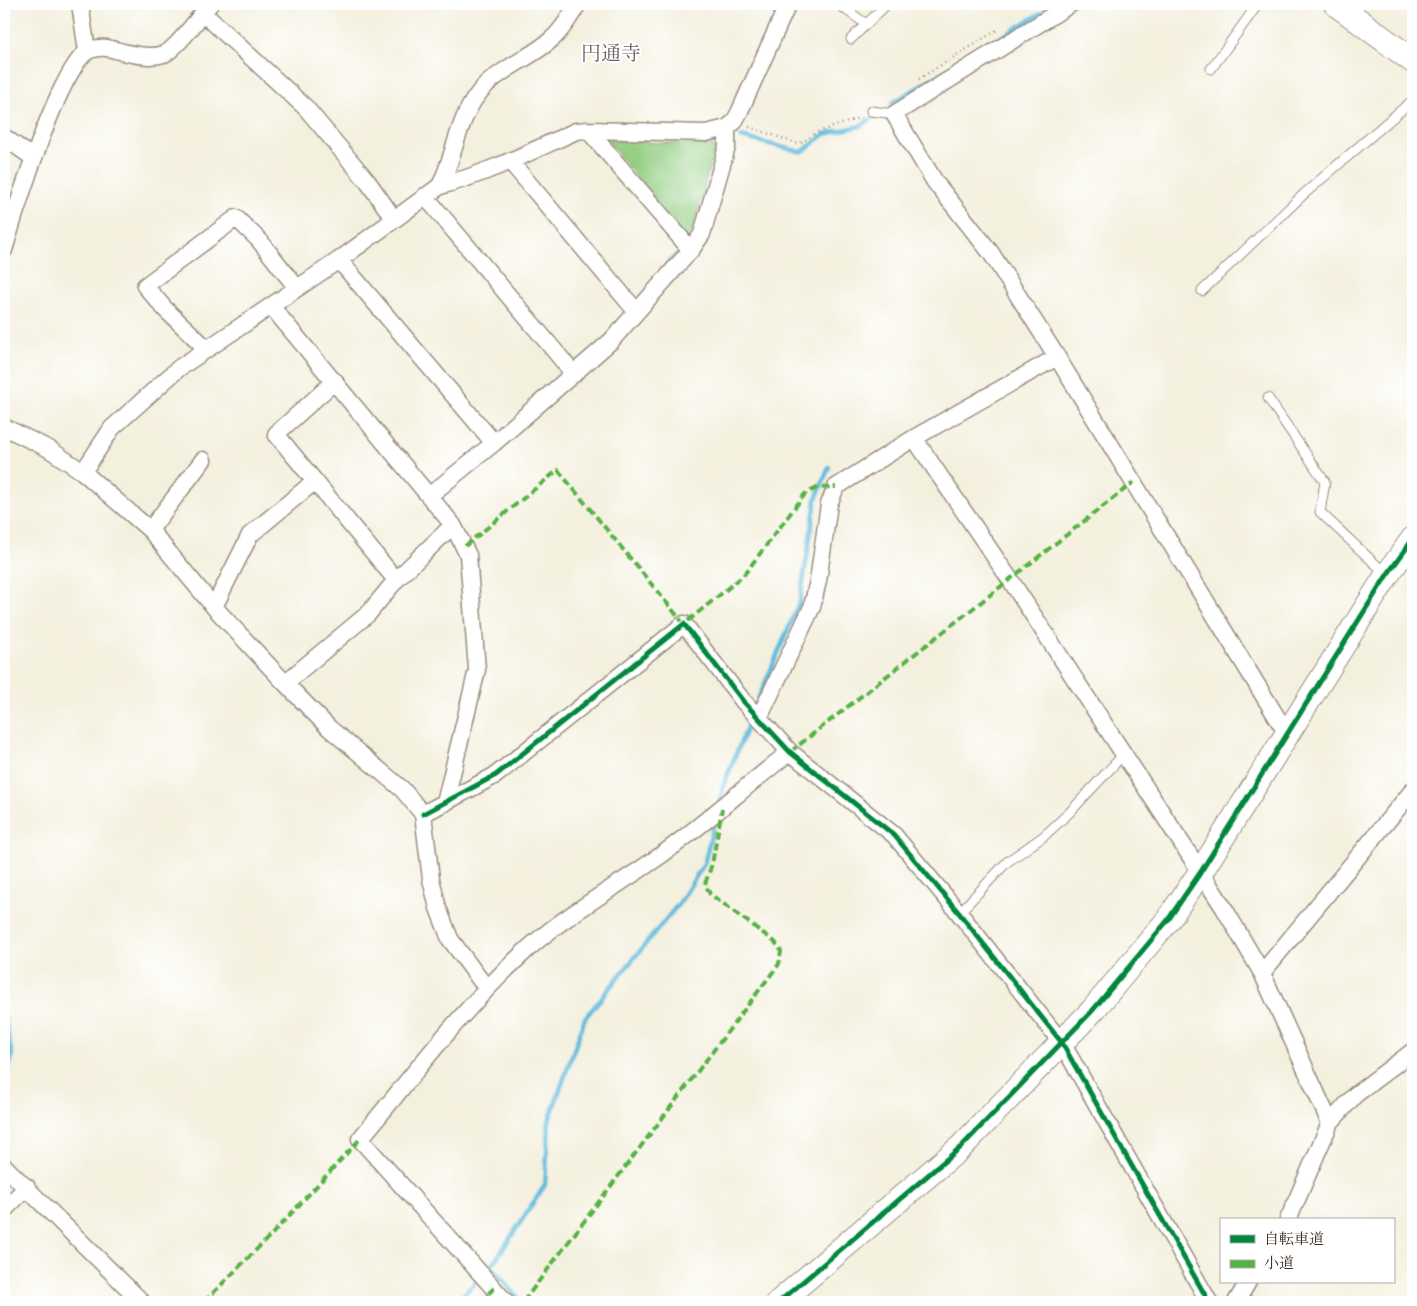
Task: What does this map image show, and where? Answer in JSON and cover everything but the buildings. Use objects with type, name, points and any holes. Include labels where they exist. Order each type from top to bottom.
[{"type":"street","points":[[80,4],[88,51]]},
{"type":"street","points":[[440,186],[450,164],[464,115],[484,87],[498,75],[554,37],[578,4]]},
{"type":"street","points":[[429,496],[494,444],[611,341],[691,250],[702,234],[726,147],[730,125],[788,4]]},
{"type":"street","points":[[1071,4],[894,114],[935,182],[991,253],[1287,734]]},
{"type":"street","points":[[1336,4],[1413,61]]},
{"type":"street","points":[[4,250],[32,158],[72,72],[88,51],[102,47],[150,56],[166,53],[207,8],[306,108],[368,182],[394,219]]},
{"type":"street","points":[[83,472],[112,428],[143,398],[207,349],[340,260],[440,186],[457,182],[510,161],[576,132],[588,130],[706,133],[730,125]]},
{"type":"street","points":[[588,130],[691,250]]},
{"type":"street","points":[[4,137],[32,158]]},
{"type":"street","points":[[510,161],[636,311]]},
{"type":"street","points":[[425,196],[574,374]]},
{"type":"street","points":[[207,349],[166,310],[145,286],[236,218],[259,240],[297,288]]},
{"type":"street","points":[[340,260],[494,444]]},
{"type":"street","points":[[271,306],[454,525],[468,555],[477,670],[444,803]]},
{"type":"street","points":[[759,718],[812,608],[831,495],[836,487],[914,438],[1056,357]]},
{"type":"street","points":[[335,381],[276,434],[396,580]]},
{"type":"street","points":[[4,427],[49,450],[83,472],[150,530],[214,607],[285,683],[329,728],[402,789],[423,814],[438,908],[450,939],[487,989]]},
{"type":"street","points":[[914,438],[1009,578],[1224,908],[1262,973],[1330,1123]]},
{"type":"street","points":[[150,530],[203,460]]},
{"type":"street","points":[[214,607],[250,535],[314,481]]},
{"type":"street","points":[[285,683],[368,614],[396,580],[454,525]]},
{"type":"street","points":[[779,1302],[934,1172],[1062,1043],[1139,957],[1168,920],[1200,873],[1387,575],[1413,539]]},
{"type":"street","points":[[423,814],[496,775],[684,624],[743,701],[790,752],[894,835],[959,913],[1062,1043],[1209,1302]]},
{"type":"street","points":[[506,1302],[360,1140],[487,989],[520,956],[547,933],[664,853],[722,809],[790,752]]},
{"type":"street","points":[[1262,973],[1413,790]]},
{"type":"street","points":[[1289,1218],[1330,1123],[1355,1094],[1413,1051]]},
{"type":"street","points":[[4,1166],[142,1302]]},
{"type":"street","points":[[4,1210],[27,1187]]},
{"type":"street","points":[[1236,1302],[1247,1284]]},
{"type":"lane","points":[[838,4],[866,24]]},
{"type":"lane","points":[[851,39],[887,4]]},
{"type":"lane","points":[[1211,69],[1258,4]]},
{"type":"lane","points":[[1202,291],[1304,194],[1413,100]]},
{"type":"lane","points":[[871,111],[894,114]]},
{"type":"lane","points":[[1268,398],[1325,482],[1320,512],[1387,575]]},
{"type":"lane","points":[[959,913],[1007,862],[1044,836],[1070,812],[1124,754]]},
{"type":"path","points":[[730,125],[799,144],[818,132],[858,120],[871,111]]},
{"type":"green space","points":[[607,140],[714,145],[715,148],[692,232],[685,239]]},
{"type":"waterway","points":[[892,103],[1053,6]]},
{"type":"waterway","points":[[741,137],[802,152],[825,134],[860,126],[874,117]]},
{"type":"waterway","points":[[664,269],[677,254]]},
{"type":"waterway","points":[[755,707],[800,601],[816,499],[829,467]]},
{"type":"waterway","points":[[719,803],[725,781],[751,717]]},
{"type":"waterway","points":[[522,1302],[491,1267],[545,1185],[549,1121],[585,1018],[680,902],[704,864],[715,820]]},
{"type":"waterway","points":[[4,1016],[12,1055],[4,1079]]},
{"type":"waterway","points":[[456,1302],[480,1278]]},
{"type":"marked path","points":[[465,546],[558,470],[684,624],[743,576],[805,494],[817,488],[836,487]]},
{"type":"marked path","points":[[790,752],[1134,482]]},
{"type":"marked path","points":[[523,1302],[779,964],[781,951],[775,942],[710,894],[705,884],[712,864],[722,809]]},
{"type":"marked path","points":[[204,1302],[274,1232],[360,1139]]},
{"type":"marked path","points":[[480,1302],[494,1288]]},
{"type":"cycle path","points":[[779,1302],[961,1147],[1093,1010],[1168,920],[1200,873],[1387,575],[1413,539]]},
{"type":"cycle path","points":[[423,814],[496,775],[684,624],[743,701],[790,752],[894,835],[959,913],[1062,1043],[1209,1302]]},
{"type":"district","name":"円通寺","points":[[611,55]]}]
